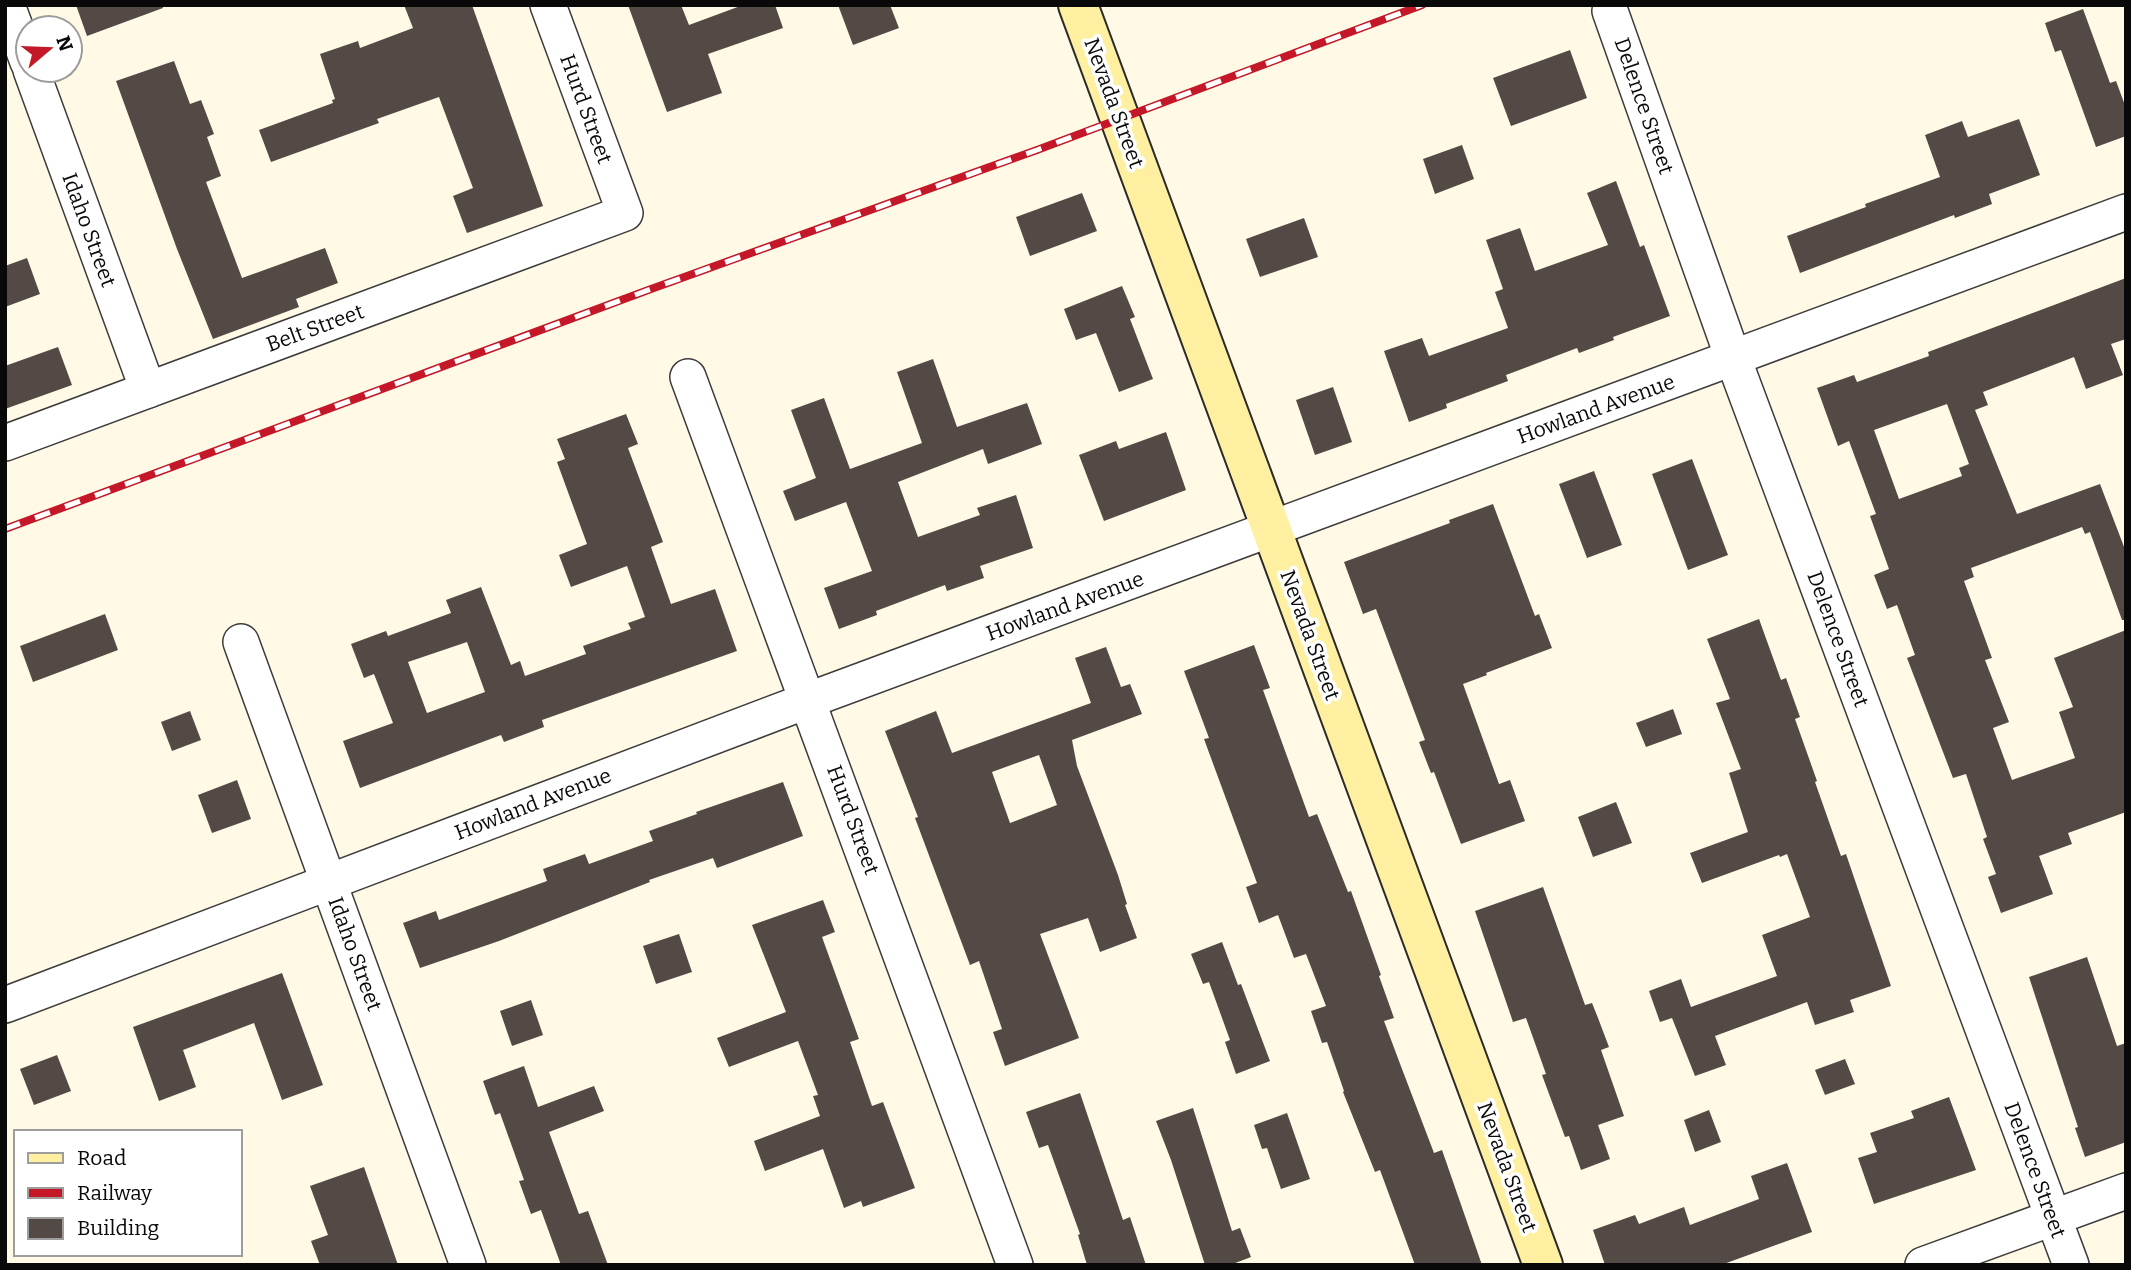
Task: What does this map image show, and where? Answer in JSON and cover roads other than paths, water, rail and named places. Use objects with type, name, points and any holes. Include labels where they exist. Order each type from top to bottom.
[{"type":"street","points":[[7,5],[14,24]]},
{"type":"street","name":"Hurd Street","points":[[548,5],[625,213]]},
{"type":"street","name":"Nevada Street","points":[[1078,5],[1543,1265]]},
{"type":"street","name":"Delence Street","points":[[1610,11],[1733,358],[2071,1265]]},
{"type":"street","name":"Idaho Street","points":[[36,84],[148,390]]},
{"type":"street","name":"Howland Avenue","points":[[5,1005],[809,700],[2126,212]]},
{"type":"street","name":"Belt Street","points":[[5,443],[625,213]]},
{"type":"street","name":"Hurd Street","points":[[688,377],[1015,1265]]},
{"type":"street","name":"Idaho Street","points":[[241,642],[468,1265]]},
{"type":"street","points":[[1923,1265],[2126,1191]]},
{"type":"railway","points":[[5,529],[651,289],[1037,150],[1422,5]]}]
